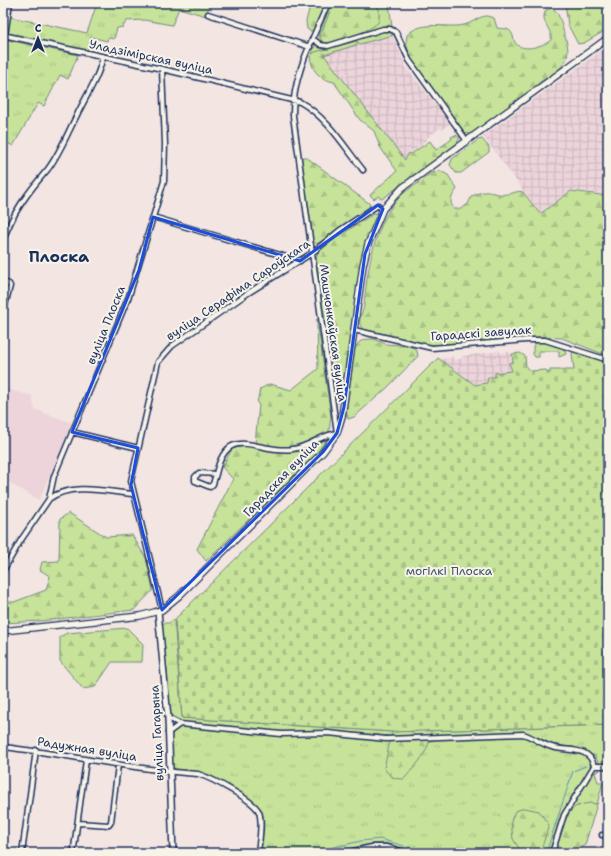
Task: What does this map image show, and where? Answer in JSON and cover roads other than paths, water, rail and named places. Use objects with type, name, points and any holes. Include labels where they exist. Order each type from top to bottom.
[{"type":"main road","name":"Гарадская вуліца","points":[[3,630],[140,616],[160,611],[174,601],[318,458],[337,433],[344,407],[365,254],[373,230],[392,197],[402,188],[608,38]]},
{"type":"street","points":[[4,35],[10,3]]},
{"type":"street","name":"Машчонкаўская вуліца","points":[[328,3],[298,77],[293,100],[293,125],[337,433]]},
{"type":"street","points":[[208,14],[310,47]]},
{"type":"street","points":[[313,39],[321,45],[328,46],[383,30],[393,30],[398,34],[411,64],[467,141]]},
{"type":"street","name":"Уладзімірская вуліца","points":[[4,35],[162,69],[293,100],[306,105],[319,116],[363,170]]},
{"type":"street","points":[[3,241],[14,213],[41,175],[48,169],[59,149],[97,76],[103,56]]},
{"type":"street","name":"вуліца Плоска","points":[[3,570],[21,540],[49,499],[52,480],[129,296],[162,188],[165,168],[162,69]]},
{"type":"street","name":"вуліца Серафіма Сароўскага","points":[[160,611],[142,519],[133,494],[131,481],[156,367],[164,353],[248,294],[312,253],[340,231],[378,205],[384,209]]},
{"type":"street","points":[[153,217],[300,261]]},
{"type":"street","points":[[3,282],[9,284],[10,286],[3,313]]},
{"type":"street","name":"Гарадскі завулак","points":[[354,330],[432,348],[526,340],[546,340],[608,360]]},
{"type":"street","points":[[72,432],[138,448]]},
{"type":"street","points":[[216,474],[199,474],[195,477],[195,480],[198,483],[210,487],[213,484],[222,456],[228,448],[237,443],[278,450],[292,450],[324,436],[337,433]]},
{"type":"street","points":[[49,499],[58,494],[76,490],[133,494]]},
{"type":"street","name":"вуліца Гагарына","points":[[160,611],[168,718],[168,771],[173,853]]},
{"type":"street","points":[[168,718],[180,724],[281,734],[328,733],[386,739],[523,734],[530,736],[550,747],[572,749],[582,752],[591,757],[594,766],[564,815],[552,853]]},
{"type":"street","points":[[168,733],[180,724]]},
{"type":"street","name":"Радужная вуліца","points":[[3,747],[36,750],[118,765],[198,774],[209,778],[253,804],[260,819],[258,853]]},
{"type":"street","points":[[22,853],[36,750]]},
{"type":"street","points":[[74,848],[86,760]]},
{"type":"street","points":[[78,823],[109,825],[111,822],[118,765]]},
{"type":"street","points":[[594,766],[608,766]]},
{"type":"street","points":[[602,835],[608,835]]},
{"type":"street","points":[[345,853],[372,847],[386,846],[408,853]]},
{"type":"waterway","points":[[602,761],[608,759]]},
{"type":"waterway","points":[[546,853],[573,771],[586,766]]},
{"type":"waterway","points":[[309,853],[361,841],[380,839],[404,846]]},
{"type":"waterway","points":[[408,847],[428,853]]},
{"type":"district","name":"Плоска","points":[[59,256]]},
{"type":"park label","name":"могілкі Плоска","points":[[449,571]]}]
